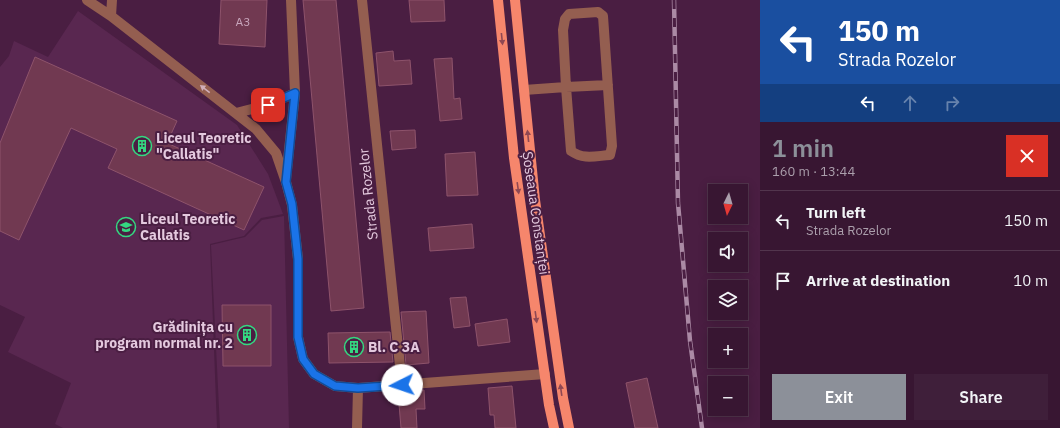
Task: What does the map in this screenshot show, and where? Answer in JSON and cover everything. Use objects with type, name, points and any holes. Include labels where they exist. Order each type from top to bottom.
[{"type":"main road","name":"Șoseaua Constanței","points":[[498,0],[514,158],[554,428]]},
{"type":"main road","name":"Șoseaua Constanței","points":[[515,0],[535,200],[563,398],[569,428]]},
{"type":"street","points":[[87,0],[111,16],[256,129],[276,153],[292,204],[298,259],[298,337],[303,359],[314,374],[335,386],[358,388],[545,374]]},
{"type":"street","points":[[111,16],[112,0]]},
{"type":"street","points":[[286,182],[295,93],[291,0]]},
{"type":"street","name":"Strada Rozelor","points":[[362,0],[402,385]]},
{"type":"street","points":[[598,12],[603,16],[612,146],[610,155],[588,157],[578,156],[571,151],[566,87],[563,30],[565,19],[568,14],[598,12]]},
{"type":"street","points":[[524,90],[608,85]]},
{"type":"street","points":[[236,113],[268,105],[295,93]]},
{"type":"street","points":[[357,428],[358,388]]},
{"type":"shaded area","name":"Liceul Teoretic Callatis","points":[[78,11],[237,125],[268,174],[283,214],[261,218],[244,236],[210,244],[217,428],[63,428],[55,424],[71,383],[8,352],[25,317],[0,305],[0,67],[9,56],[14,41],[48,57]]},
{"type":"shaded area","points":[[284,216],[289,428],[220,428],[211,245],[245,237],[262,220]]},
{"type":"building","points":[[221,0],[267,0],[265,47],[219,44]]},
{"type":"building","points":[[303,0],[336,0],[364,308],[331,311]]},
{"type":"building","points":[[409,0],[444,0],[445,21],[411,22]]},
{"type":"building","points":[[393,51],[394,61],[410,60],[412,84],[379,86],[376,53]]},
{"type":"building","name":"Liceul Teoretic \"Callatis\"","points":[[35,57],[177,121],[167,143],[264,187],[244,230],[108,168],[117,149],[71,128],[19,240],[0,231],[0,143]]},
{"type":"building","points":[[452,58],[454,99],[460,98],[462,119],[440,121],[434,59]]},
{"type":"building","points":[[415,130],[416,148],[392,150],[390,131]]},
{"type":"building","points":[[475,152],[478,195],[447,196],[445,154]]},
{"type":"building","points":[[472,224],[474,248],[430,251],[428,228]]},
{"type":"building","points":[[466,297],[470,326],[454,328],[450,298]]},
{"type":"building","name":"Grădinița cu program normal nr. 2","points":[[222,305],[271,305],[271,366],[223,366]]},
{"type":"building","points":[[426,311],[429,363],[406,365],[401,312]]},
{"type":"building","points":[[507,319],[510,342],[478,346],[475,324]]},
{"type":"building","name":"Bl. C 3A","points":[[390,332],[393,362],[329,363],[328,333]]},
{"type":"building","points":[[647,378],[658,428],[635,428],[626,383]]},
{"type":"building","points":[[512,386],[516,428],[495,428],[494,415],[490,415],[488,388]]},
{"type":"building","points":[[424,390],[425,409],[416,409],[417,428],[401,428],[398,392]]},
{"type":"railway","points":[[674,0],[678,203],[690,341],[702,428]]},
{"type":"place","name":"Liceul Teoretic \"Callatis\"","points":[[142,146]]},
{"type":"place","name":"Liceul Teoretic Callatis","points":[[126,227]]},
{"type":"place","name":"Grădinița cu program normal nr. 2","points":[[247,335]]},
{"type":"place","name":"Bl. C 3A","points":[[354,347]]},
{"type":"route","points":[[268,105],[295,93],[286,182],[292,204],[298,259],[298,337],[303,359],[314,374],[335,386],[358,388],[402,385]]}]
